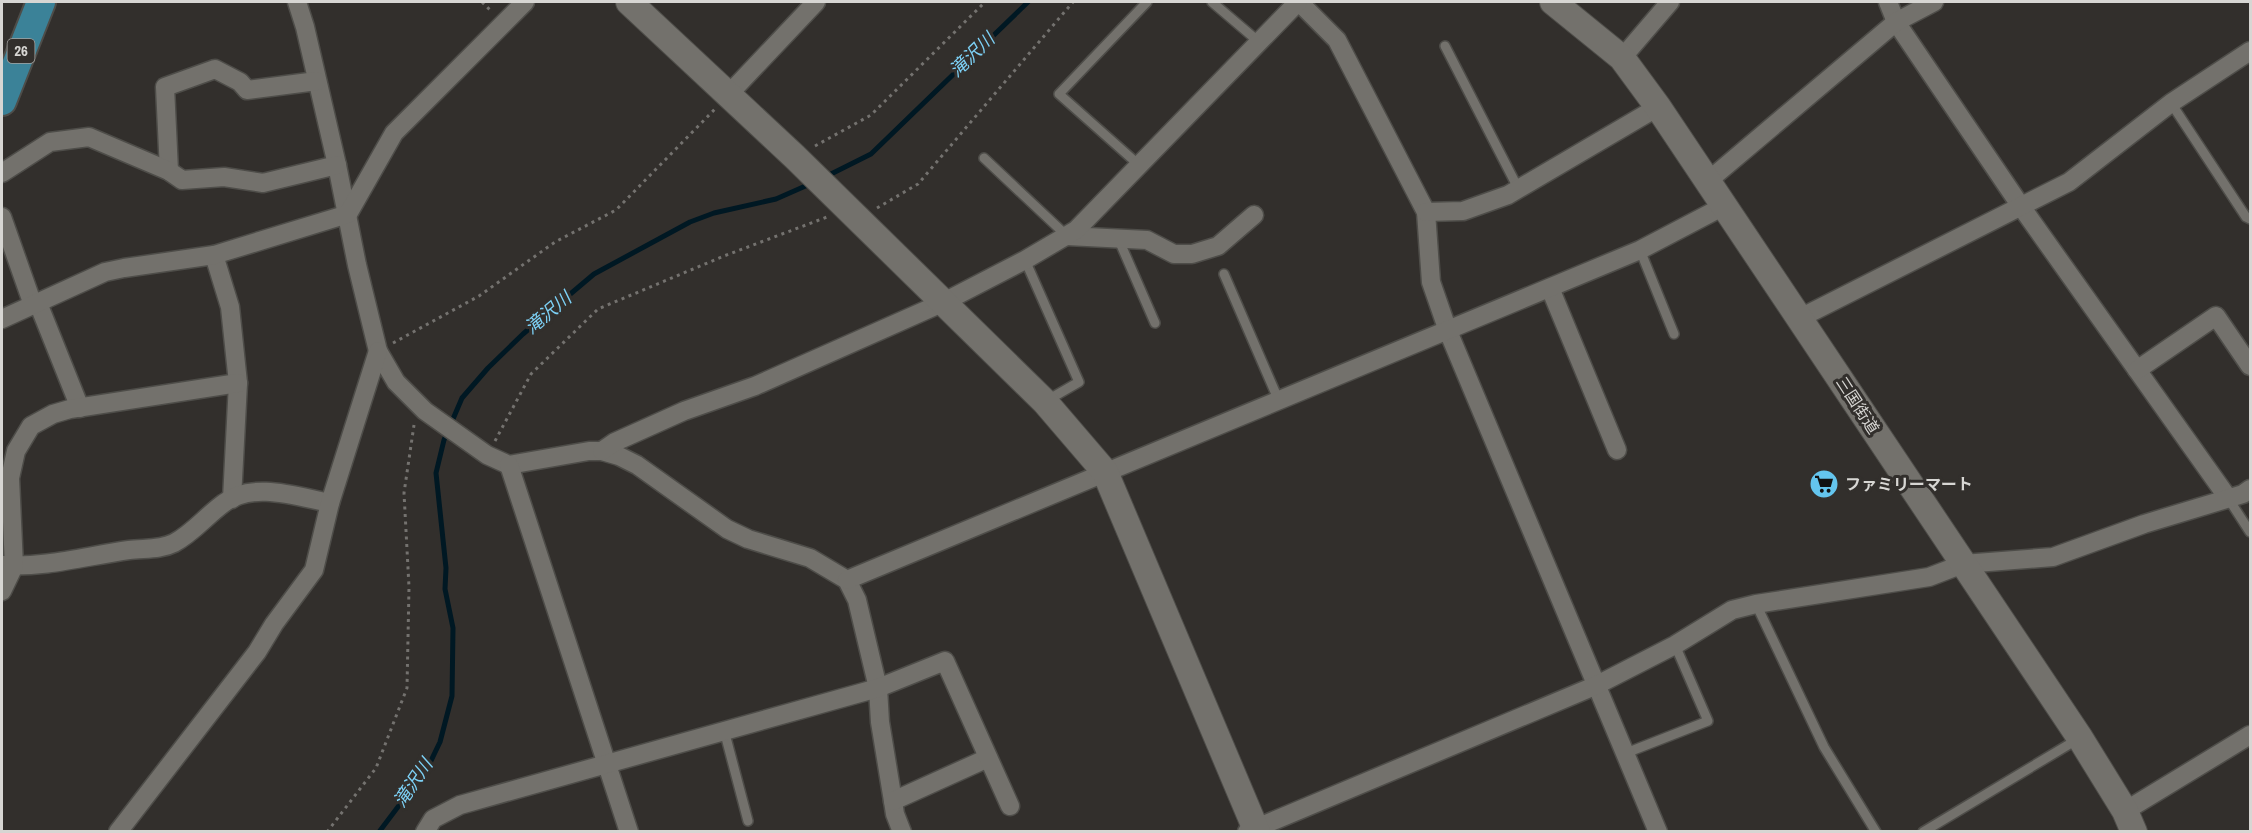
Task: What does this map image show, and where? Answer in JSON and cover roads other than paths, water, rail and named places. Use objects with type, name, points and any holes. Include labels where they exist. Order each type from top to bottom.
[{"type":"main road","name":"26","points":[[2,101],[41,2]]},
{"type":"street","points":[[297,2],[318,81],[357,265],[378,351],[396,382],[422,408],[487,455],[509,465],[589,451],[602,451],[619,456],[637,465],[727,529],[748,539],[810,558],[847,580],[857,600],[878,688],[880,722],[892,801],[902,831]]},
{"type":"street","points":[[2,319],[105,272],[214,255],[348,214],[394,133],[525,2]]},
{"type":"street","points":[[629,2],[795,157],[1045,402],[1105,472],[1253,830],[1597,685],[1675,645],[1732,610],[1756,604],[1929,577],[1963,564],[2053,557],[2144,524],[2243,494],[2250,489]]},
{"type":"street","points":[[728,95],[816,2]]},
{"type":"street","points":[[602,451],[615,442],[684,411],[755,386],[942,303],[1067,236],[1076,230],[1298,2],[1337,40],[1426,212],[1431,282],[1448,331],[1658,831]]},
{"type":"street","name":"三国街道","points":[[1553,2],[1622,58],[1658,107],[2080,738],[2130,821]]},
{"type":"street","points":[[1622,58],[1670,2]]},
{"type":"street","points":[[1888,2],[1896,22],[2020,206],[2228,498]]},
{"type":"street","points":[[1708,181],[1896,22],[1934,2]]},
{"type":"street","points":[[1800,318],[2069,182],[2171,103],[2250,51]]},
{"type":"street","points":[[168,171],[165,87],[215,69],[240,82],[247,90],[318,81]]},
{"type":"street","points":[[1426,212],[1463,211],[1508,195],[1658,107]]},
{"type":"street","points":[[2,173],[50,142],[88,137],[168,171],[182,180],[224,177],[263,183],[337,165]]},
{"type":"street","points":[[847,580],[1640,250],[1724,206]]},
{"type":"street","points":[[1067,236],[1147,240],[1173,254],[1192,254],[1218,246],[1254,214]]},
{"type":"street","points":[[2,217],[35,304],[80,408]]},
{"type":"street","points":[[214,255],[230,307],[238,383],[232,499]]},
{"type":"street","points":[[1550,288],[1617,450]]},
{"type":"street","points":[[2137,370],[2216,316],[2250,366]]},
{"type":"street","points":[[118,831],[257,652],[273,624],[314,570],[330,503],[378,351]]},
{"type":"street","points":[[2,591],[8,566],[10,478],[16,451],[31,426],[53,414],[80,408],[238,383]]},
{"type":"street","points":[[509,465],[629,831]]},
{"type":"street","points":[[8,566],[62,562],[173,544],[212,513],[243,493],[272,493],[330,503]]},
{"type":"street","points":[[425,831],[433,819],[460,805],[878,688],[945,661],[1010,806]]},
{"type":"street","points":[[2130,821],[2250,735]]},
{"type":"street","points":[[892,801],[988,758]]},
{"type":"lane","points":[[1139,165],[1059,94],[1147,2]]},
{"type":"lane","points":[[1212,2],[1259,42]]},
{"type":"lane","points":[[1445,46],[1518,189]]},
{"type":"lane","points":[[2171,103],[2246,218],[2250,219]]},
{"type":"lane","points":[[984,158],[1067,236]]},
{"type":"lane","points":[[1118,238],[1155,323]]},
{"type":"lane","points":[[1640,250],[1674,334]]},
{"type":"lane","points":[[1025,260],[1079,382],[1045,402]]},
{"type":"lane","points":[[1224,274],[1279,401]]},
{"type":"lane","points":[[2228,498],[2250,532]]},
{"type":"lane","points":[[1756,604],[1824,747],[1876,831]]},
{"type":"lane","points":[[1626,753],[1708,721],[1675,645]]},
{"type":"lane","points":[[724,730],[748,820]]},
{"type":"lane","points":[[1923,831],[2080,738]]},
{"type":"waterway","name":"滝沢川","points":[[827,176],[871,154],[1028,2]]},
{"type":"waterway","name":"滝沢川","points":[[379,832],[428,767],[440,742],[452,696],[453,628],[445,589],[446,568],[436,473],[444,440],[462,398],[488,368],[523,334],[594,274],[690,222],[714,213],[776,199],[810,184]]},
{"type":"place","name":"ファミリーマート","points":[[1824,484]]}]
